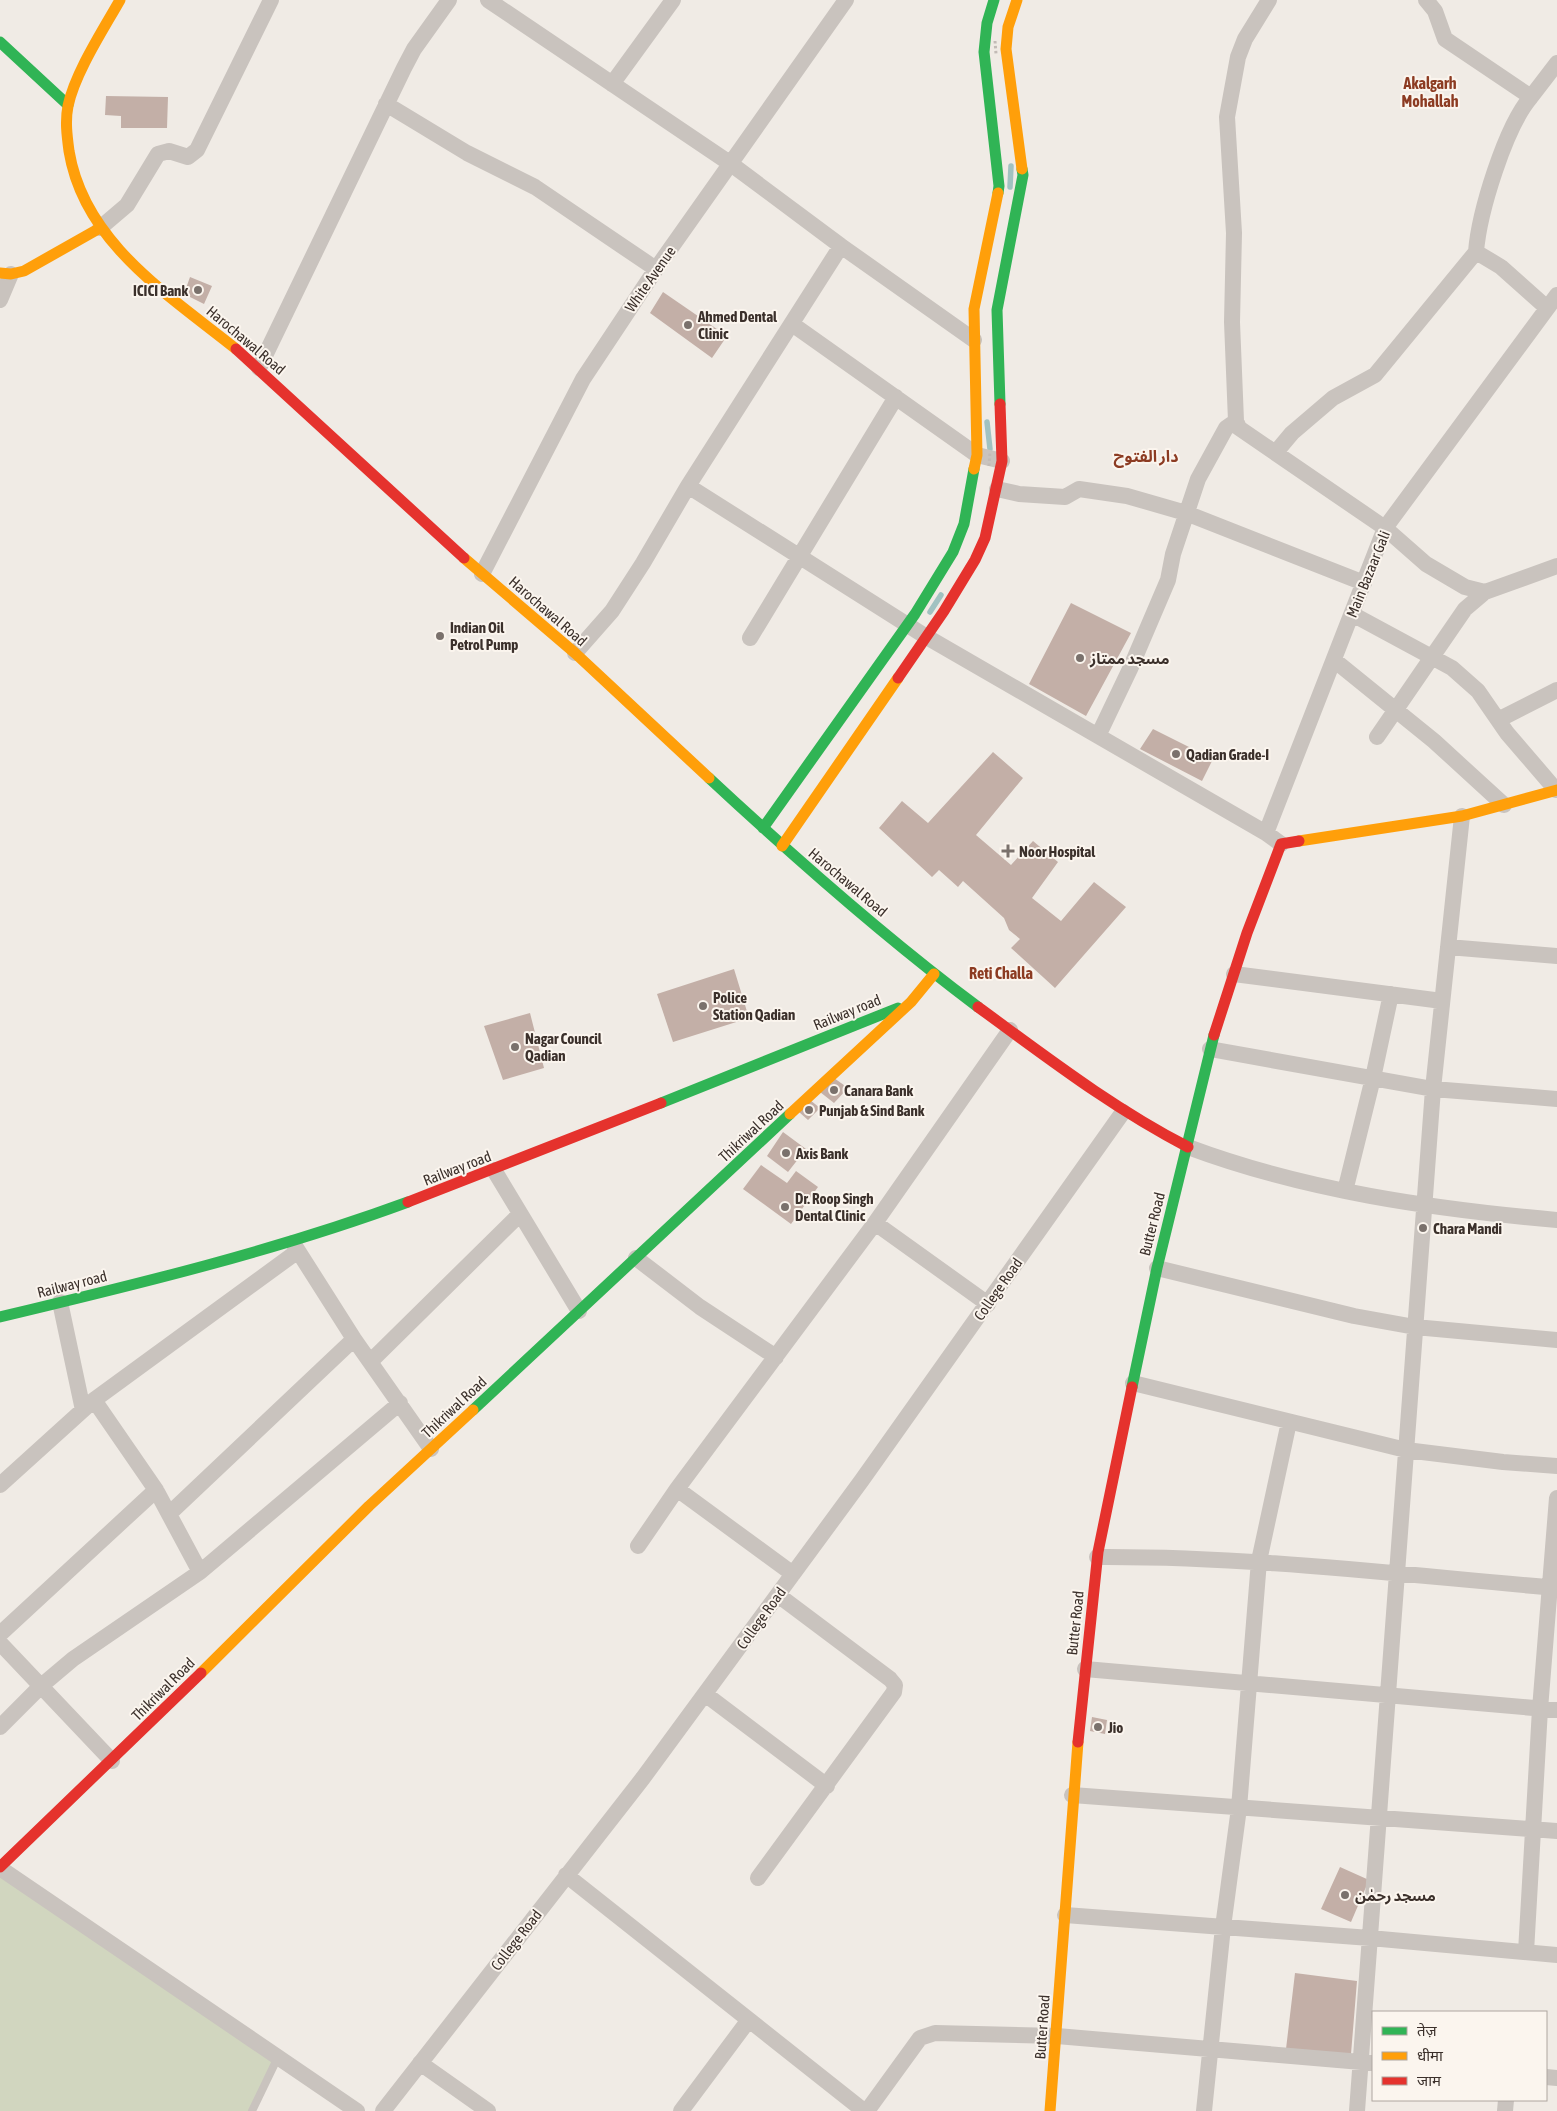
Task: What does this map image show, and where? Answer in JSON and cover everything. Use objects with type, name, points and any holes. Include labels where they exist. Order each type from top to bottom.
[{"type":"main road","name":"Harochawal Road","points":[[120,0],[91,51],[68,105],[66,131],[73,174],[100,228],[137,269],[259,368],[482,574],[575,653],[782,846],[934,974],[1123,1112],[1188,1147]]},
{"type":"main road","points":[[782,846],[944,611],[982,548],[997,489],[990,458],[973,320],[999,186],[984,52],[987,23],[994,0]]},
{"type":"main road","points":[[763,828],[932,590],[960,536],[990,458],[996,319],[1022,174],[1001,52],[1017,0]]},
{"type":"main road","points":[[0,42],[68,105]]},
{"type":"main road","points":[[984,52],[1001,52]]},
{"type":"main road","points":[[5,274],[24,271],[100,228]]},
{"type":"main road","points":[[1281,844],[1462,816],[1556,790]]},
{"type":"main road","name":"Butter Road","points":[[1050,2111],[1057,2036],[1072,1795],[1097,1557],[1157,1268],[1188,1147],[1210,1049],[1234,974],[1281,844]]},
{"type":"main road","name":"Thikriwal Road","points":[[0,1867],[112,1761],[370,1506],[911,1002],[934,974]]},
{"type":"main road","name":"Railway road","points":[[0,1317],[295,1246],[332,1230],[494,1170],[911,1002]]},
{"type":"street","points":[[100,228],[127,205],[158,154],[168,151],[188,157],[197,150],[271,0]]},
{"type":"street","points":[[259,368],[414,49],[449,0]]},
{"type":"street","points":[[488,0],[730,164],[841,246],[974,340]]},
{"type":"street","points":[[612,84],[673,0]]},
{"type":"street","name":"White Avenue","points":[[482,574],[582,379],[656,269],[846,0]]},
{"type":"street","points":[[1269,0],[1245,39],[1232,79],[1227,117],[1234,233],[1232,322],[1236,421],[1239,428],[1385,528],[1426,564],[1465,587],[1485,592]]},
{"type":"street","points":[[1426,0],[1435,11],[1445,39],[1531,97]]},
{"type":"street","points":[[1276,452],[1292,433],[1333,398],[1375,375],[1476,252],[1478,234],[1500,158],[1522,107],[1557,63]]},
{"type":"street","points":[[386,104],[466,153],[535,187],[656,269]]},
{"type":"street","points":[[575,653],[621,598],[688,486],[841,246]]},
{"type":"street","points":[[1476,252],[1552,301]]},
{"type":"street","points":[[0,300],[5,274]]},
{"type":"street","name":"Main Bazaar Gali","points":[[1266,833],[1385,528],[1552,301]]},
{"type":"street","points":[[973,320],[996,319]]},
{"type":"street","points":[[792,324],[896,397],[990,458]]},
{"type":"street","points":[[750,638],[896,397]]},
{"type":"street","points":[[1098,736],[1130,669],[1168,580],[1173,554],[1198,479],[1226,428],[1236,421]]},
{"type":"street","points":[[688,486],[925,636],[1266,833],[1281,844]]},
{"type":"street","points":[[997,489],[1019,494],[1065,497],[1078,488],[1126,496],[1186,513],[1364,583]]},
{"type":"street","points":[[1377,737],[1465,610],[1485,592],[1557,566]]},
{"type":"street","points":[[1352,614],[1452,668],[1478,691],[1498,720],[1556,790]]},
{"type":"street","points":[[1334,660],[1434,741],[1504,805]]},
{"type":"street","points":[[1498,720],[1557,690]]},
{"type":"street","points":[[1357,2111],[1367,2063],[1370,1938],[1433,1089],[1462,816]]},
{"type":"street","points":[[1448,947],[1557,956]]},
{"type":"street","points":[[1234,974],[1442,1001]]},
{"type":"street","points":[[1345,1191],[1373,1078],[1391,994]]},
{"type":"street","points":[[638,1546],[677,1489],[875,1223],[1010,1030]]},
{"type":"street","points":[[1210,1049],[1433,1089],[1557,1099]]},
{"type":"street","name":"College Road","points":[[383,2111],[566,1875],[778,1595],[988,1304],[1123,1112]]},
{"type":"street","points":[[1188,1147],[1243,1166],[1345,1191],[1424,1206],[1557,1220]]},
{"type":"street","points":[[494,1170],[579,1311]]},
{"type":"street","points":[[371,1361],[520,1214]]},
{"type":"street","points":[[875,1223],[988,1304]]},
{"type":"street","points":[[3,1476],[89,1405],[295,1246],[354,1339],[431,1449]]},
{"type":"street","points":[[636,1258],[700,1307],[776,1357]]},
{"type":"street","points":[[1157,1268],[1354,1316],[1415,1327],[1557,1340]]},
{"type":"street","points":[[60,1302],[89,1405],[156,1490],[200,1572]]},
{"type":"street","points":[[169,1514],[354,1339]]},
{"type":"street","points":[[1133,1384],[1406,1450],[1503,1462],[1557,1466]]},
{"type":"street","points":[[0,1727],[41,1686],[73,1659],[200,1572],[400,1403]]},
{"type":"street","points":[[1204,2111],[1223,1928],[1239,1808],[1259,1562],[1290,1422]]},
{"type":"street","points":[[677,1489],[793,1574]]},
{"type":"street","points":[[0,1634],[156,1490]]},
{"type":"street","points":[[1526,1952],[1540,1708],[1553,1588],[1557,1498]]},
{"type":"street","points":[[1097,1557],[1175,1556],[1553,1588]]},
{"type":"street","points":[[758,1878],[892,1698],[894,1685],[778,1595]]},
{"type":"street","points":[[0,1643],[112,1761]]},
{"type":"street","points":[[1085,1669],[1557,1710]]},
{"type":"street","points":[[704,1694],[827,1786]]},
{"type":"street","points":[[1072,1795],[1557,1831]]},
{"type":"street","points":[[0,1867],[357,2111]]},
{"type":"street","points":[[566,1875],[866,2111],[915,2044],[925,2035],[1057,2036],[1210,2051],[1367,2063]]},
{"type":"street","points":[[1065,1915],[1370,1938],[1557,1955]]},
{"type":"street","points":[[681,2111],[748,2020]]},
{"type":"street","points":[[420,2063],[488,2111]]},
{"type":"lane","points":[[252,2111],[278,2057]]},
{"type":"path","points":[[995,41],[1001,52]]},
{"type":"green space","points":[[0,1868],[278,2057],[252,2111],[0,2111]]},
{"type":"building","points":[[106,96],[168,97],[167,128],[121,128],[121,116],[105,115]]},
{"type":"building","name":"ICICI Bank","points":[[190,277],[212,286],[204,304],[184,294]]},
{"type":"building","name":"Ahmed Dental Clinic","points":[[663,292],[727,336],[712,358],[650,313]]},
{"type":"building","name":"مسجد ممتاز","points":[[1071,603],[1131,633],[1086,716],[1029,684]]},
{"type":"building","name":"Qadian Grade-I","points":[[1153,729],[1213,759],[1202,781],[1140,749]]},
{"type":"building","points":[[993,752],[1023,778],[976,835],[1011,865],[1033,841],[1058,862],[1032,898],[1061,921],[1094,882],[1126,907],[1055,988],[1011,948],[1020,939],[1009,930],[1004,918],[963,881],[958,887],[939,870],[932,877],[879,828],[902,801],[928,823]]},
{"type":"building","name":"Police Station Qadian","points":[[734,969],[749,1018],[673,1042],[657,994]]},
{"type":"building","name":"Nagar Council Qadian","points":[[530,1013],[544,1068],[503,1080],[484,1026]]},
{"type":"building","name":"Canara Bank","points":[[834,1078],[848,1088],[834,1103],[820,1092]]},
{"type":"building","name":"Punjab & Sind Bank","points":[[810,1100],[820,1108],[808,1120],[799,1112]]},
{"type":"building","name":"Axis Bank","points":[[783,1132],[806,1149],[788,1172],[767,1156]]},
{"type":"building","name":"Dr. Roop Singh Dental Clinic","points":[[761,1165],[787,1183],[796,1171],[818,1187],[791,1224],[743,1189]]},
{"type":"building","name":"Jio","points":[[1092,1717],[1107,1720],[1105,1734],[1090,1731]]},
{"type":"building","name":"مسجد رحمٰن","points":[[1340,1867],[1369,1880],[1351,1922],[1321,1909]]},
{"type":"building","points":[[1295,1973],[1357,1981],[1351,2054],[1286,2049]]},
{"type":"waterway","points":[[1010,187],[1011,166]]},
{"type":"waterway","points":[[987,422],[990,449]]},
{"type":"waterway","points":[[930,612],[941,595]]},
{"type":"traffic: fast","points":[[994,0],[987,23],[984,52],[999,186],[998,193]]},
{"type":"traffic: fast","points":[[0,42],[68,105]]},
{"type":"traffic: fast","points":[[1000,404],[997,310],[1023,175],[1022,169]]},
{"type":"traffic: fast","points":[[763,828],[915,614],[953,552],[964,524],[974,469]]},
{"type":"traffic: fast","points":[[709,778],[840,896],[908,953],[978,1007]]},
{"type":"traffic: fast","points":[[661,1103],[898,1008]]},
{"type":"traffic: fast","points":[[1132,1387],[1157,1268],[1214,1035]]},
{"type":"traffic: fast","points":[[473,1410],[790,1114]]},
{"type":"traffic: fast","points":[[0,1317],[206,1266],[308,1236],[408,1202]]},
{"type":"traffic: slow","points":[[120,0],[83,66],[68,106],[66,123],[68,145],[78,184],[92,213],[111,240],[133,264],[158,287],[236,349]]},
{"type":"traffic: slow","points":[[1017,0],[1008,27],[1006,49],[1022,169]]},
{"type":"traffic: slow","points":[[974,469],[977,455],[974,309],[998,193]]},
{"type":"traffic: slow","points":[[0,273],[11,274],[24,271],[100,228]]},
{"type":"traffic: slow","points":[[464,558],[575,653],[709,778]]},
{"type":"traffic: slow","points":[[782,846],[898,678]]},
{"type":"traffic: slow","points":[[1299,841],[1462,816],[1557,790]]},
{"type":"traffic: slow","points":[[790,1114],[911,1002],[934,974]]},
{"type":"traffic: slow","points":[[201,1673],[369,1506],[473,1410]]},
{"type":"traffic: slow","points":[[1050,2111],[1078,1742]]},
{"type":"traffic: jam","points":[[236,349],[464,558]]},
{"type":"traffic: jam","points":[[898,678],[944,611],[975,560],[985,538],[1002,461],[1000,404]]},
{"type":"traffic: jam","points":[[1214,1035],[1247,933],[1281,844],[1299,841]]},
{"type":"traffic: jam","points":[[978,1007],[1106,1099],[1188,1147]]},
{"type":"traffic: jam","points":[[408,1202],[661,1103]]},
{"type":"traffic: jam","points":[[1078,1742],[1098,1552],[1132,1387]]},
{"type":"traffic: jam","points":[[0,1867],[201,1673]]},
{"type":"place","name":"ICICI Bank","points":[[198,290]]},
{"type":"place","name":"Ahmed Dental Clinic","points":[[688,325]]},
{"type":"place","name":"Indian Oil Petrol Pump","points":[[440,636]]},
{"type":"place","name":"مسجد ممتاز","points":[[1080,658]]},
{"type":"place","name":"Qadian Grade-I","points":[[1176,754]]},
{"type":"place","name":"Noor Hospital","points":[[1008,851]]},
{"type":"place","name":"Police Station Qadian","points":[[703,1006]]},
{"type":"place","name":"Nagar Council Qadian","points":[[515,1047]]},
{"type":"place","name":"Canara Bank","points":[[834,1090]]},
{"type":"place","name":"Punjab & Sind Bank","points":[[809,1110]]},
{"type":"place","name":"Axis Bank","points":[[786,1153]]},
{"type":"place","name":"Dr. Roop Singh Dental Clinic","points":[[785,1207]]},
{"type":"place","name":"Chara Mandi","points":[[1423,1228]]},
{"type":"place","name":"Jio","points":[[1098,1727]]},
{"type":"place","name":"مسجد رحمٰن","points":[[1345,1895]]},
{"type":"district","name":"Akalgarh Mohallah","points":[[1430,92]]},
{"type":"district","name":"دار الفتوح","points":[[1146,456]]},
{"type":"district","name":"Reti Challa","points":[[1001,973]]}]
